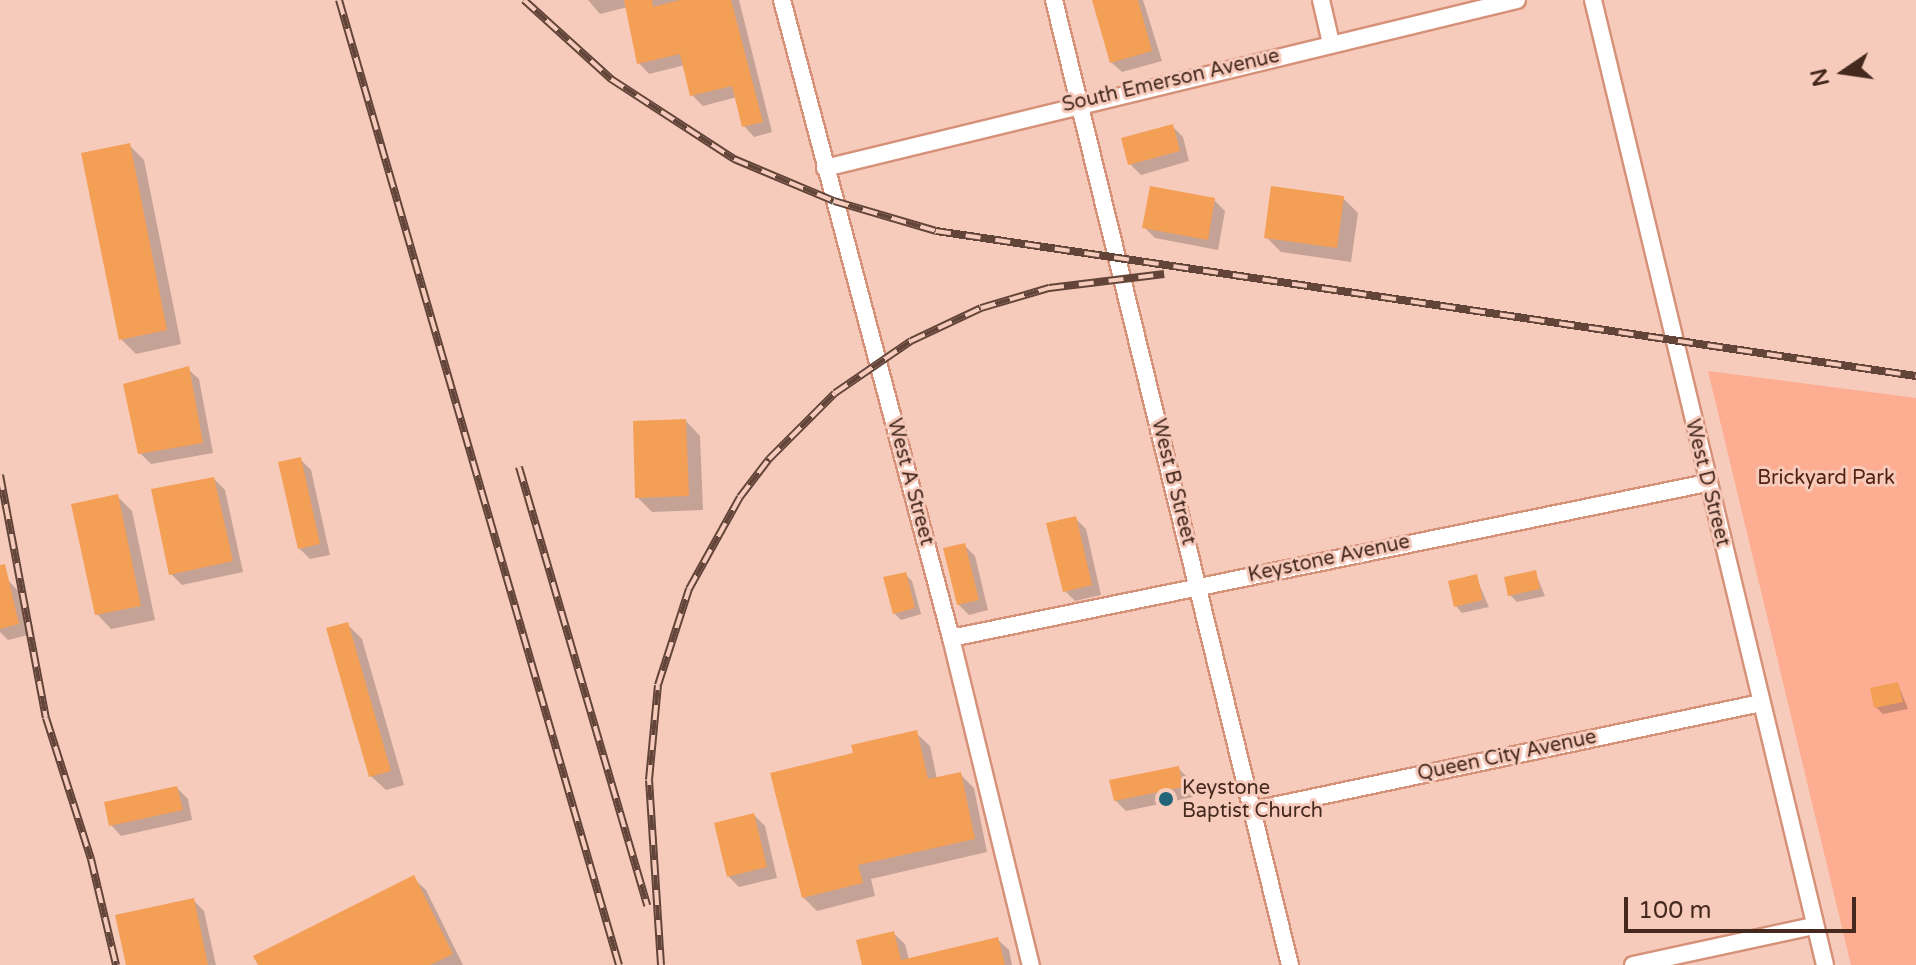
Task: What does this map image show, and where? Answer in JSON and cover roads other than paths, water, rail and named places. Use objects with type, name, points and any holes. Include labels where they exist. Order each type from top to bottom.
[{"type":"street","name":"West A Street","points":[[782,0],[951,638],[1031,965]]},
{"type":"street","name":"West B Street","points":[[1054,0],[1290,965]]},
{"type":"street","points":[[1321,0],[1331,43]]},
{"type":"street","name":"South Emerson Avenue","points":[[825,168],[1079,103],[1517,0]]},
{"type":"street","name":"West D Street","points":[[1593,0],[1825,965]]},
{"type":"street","name":"Keystone Avenue","points":[[951,638],[1707,483]]},
{"type":"street","name":"Queen City Avenue","points":[[1254,810],[1761,703]]},
{"type":"street","points":[[1633,965],[1814,926]]},
{"type":"railway","points":[[339,0],[619,965]]},
{"type":"railway","points":[[524,0],[611,79],[734,159],[834,201],[936,231],[1916,376]]},
{"type":"railway","points":[[661,965],[649,780],[658,685],[689,589],[740,497],[769,459],[835,393],[911,341],[981,308],[1049,288],[1164,274]]},
{"type":"railway","points":[[519,467],[647,906]]},
{"type":"railway","points":[[0,475],[46,718],[91,859],[116,965]]},
{"type":"place","name":"Keystone Baptist Church","points":[[1166,799]]},
{"type":"park label","name":"Brickyard Park","points":[[1826,478]]}]
